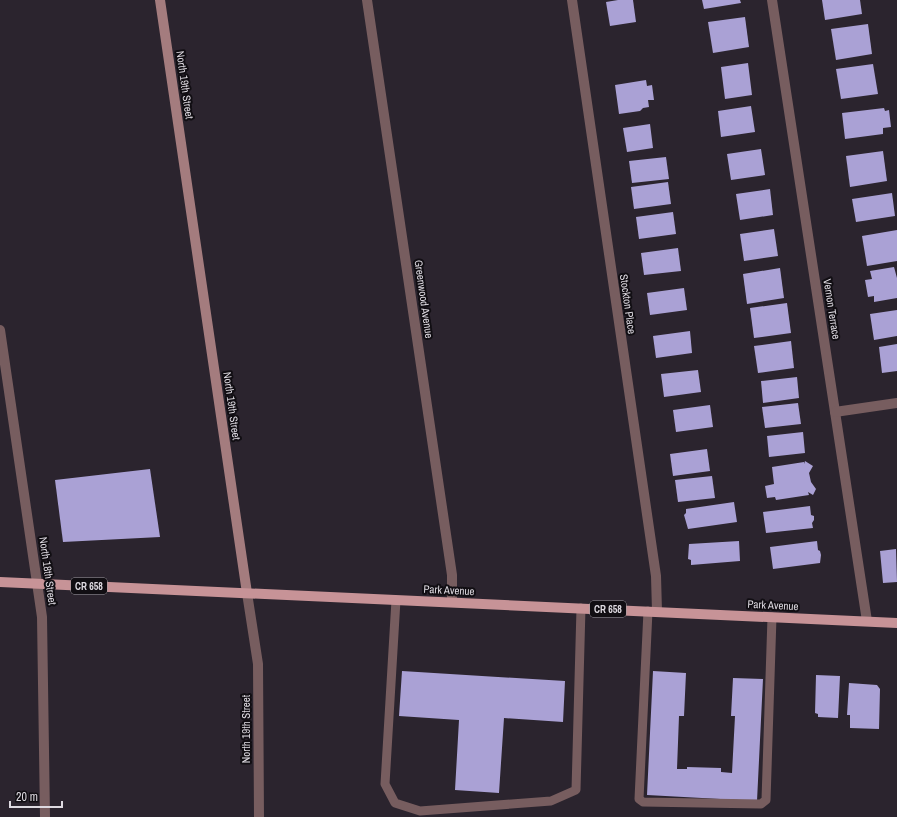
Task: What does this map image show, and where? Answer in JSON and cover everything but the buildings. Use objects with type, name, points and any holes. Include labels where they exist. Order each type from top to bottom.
[{"type":"main road","name":"Park Avenue","points":[[0,582],[897,623]]},
{"type":"street","name":"North 19th Street","points":[[160,0],[258,664],[259,817]]},
{"type":"street","name":"Greenwood Avenue","points":[[367,0],[452,575],[452,602]]},
{"type":"street","name":"Stockton Place","points":[[572,0],[656,576],[653,611]]},
{"type":"street","name":"Vernon Terrace","points":[[772,0],[867,621]]},
{"type":"street","name":"North 18th Street","points":[[0,330],[43,629],[45,817]]},
{"type":"street","points":[[835,412],[897,403]]},
{"type":"lane","points":[[396,600],[386,784],[395,804],[420,811],[550,801],[576,790],[581,608]]},
{"type":"lane","points":[[653,611],[640,799],[643,802],[761,804],[766,800],[772,617]]}]
